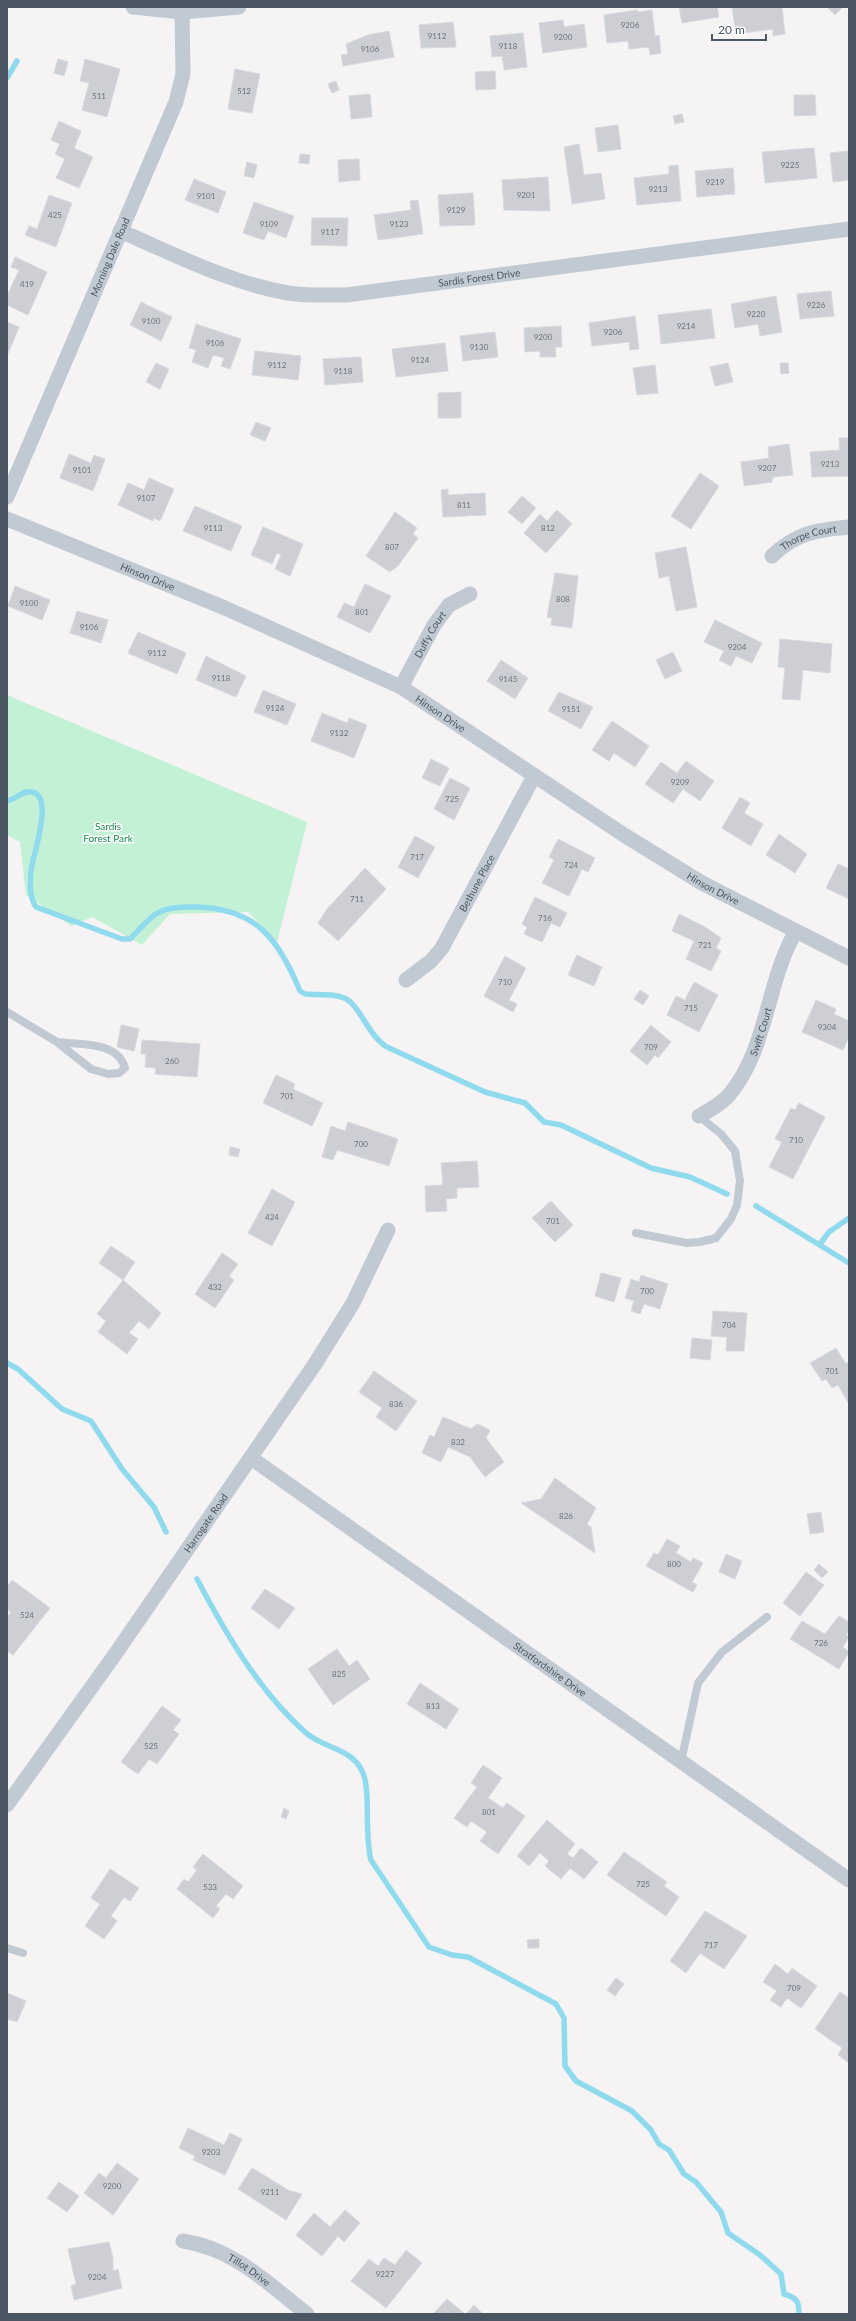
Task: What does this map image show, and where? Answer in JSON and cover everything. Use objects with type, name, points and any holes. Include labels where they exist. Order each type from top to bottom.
[{"type":"street","points":[[133,7],[182,12],[238,7]]},
{"type":"street","name":"Morning Dale Road","points":[[7,496],[176,102],[183,74],[182,12]]},
{"type":"street","name":"Sardis Forest Drive","points":[[120,231],[224,275],[266,288],[312,296],[346,295],[849,229]]},
{"type":"street","name":"Hinson Drive","points":[[7,519],[225,608],[401,687],[534,776],[702,883],[849,958]]},
{"type":"street","name":"Thorpe Court","points":[[772,556],[786,543],[802,535],[849,528]]},
{"type":"street","name":"Duffy Court","points":[[401,687],[434,625],[449,605],[470,594]]},
{"type":"street","name":"Bethune Place","points":[[406,980],[431,961],[442,948],[534,776]]},
{"type":"street","name":"Swift Court","points":[[699,1116],[729,1095],[748,1067],[774,980],[796,931]]},
{"type":"street","name":"Harrogate Road","points":[[7,1806],[316,1364],[353,1303],[388,1230]]},
{"type":"street","name":"Stratfordshire Drive","points":[[251,1458],[849,1880]]},
{"type":"street","name":"Tillot Drive","points":[[183,2241],[218,2249],[235,2258],[307,2314]]},
{"type":"lane","points":[[7,1012],[57,1042],[91,1069],[108,1074],[119,1073],[125,1068],[122,1059],[114,1051],[99,1047],[57,1042]]},
{"type":"lane","points":[[636,1234],[687,1243],[700,1242],[716,1238],[731,1219],[737,1205],[740,1181],[735,1151],[721,1134],[699,1116]]},
{"type":"lane","points":[[681,1762],[698,1683],[722,1652],[767,1618]]},
{"type":"lane","points":[[7,1948],[23,1953]]},
{"type":"green space","name":"Sardis Forest Park","points":[[7,695],[307,822],[277,942],[248,912],[170,914],[142,945],[92,917],[71,926],[26,895],[20,842],[7,835]]},
{"type":"building","points":[[679,7],[717,7],[719,17],[682,23]]},
{"type":"building","points":[[732,7],[782,7],[785,34],[773,36],[773,29],[736,34]]},
{"type":"building","points":[[827,7],[843,7],[835,15]]},
{"type":"building","points":[[637,10],[638,12],[652,10],[655,36],[659,35],[661,53],[650,55],[649,47],[629,49],[628,41],[607,43],[604,15]]},
{"type":"building","points":[[563,20],[564,27],[584,24],[587,47],[543,53],[539,23]]},
{"type":"building","points":[[453,22],[456,47],[421,48],[419,25]]},
{"type":"building","points":[[389,31],[394,57],[343,66],[341,55],[348,54],[346,44],[368,35]]},
{"type":"building","points":[[523,33],[527,67],[504,70],[502,56],[492,57],[490,36]]},
{"type":"building","points":[[58,59],[68,62],[64,76],[54,73]]},
{"type":"building","points":[[85,59],[120,69],[107,117],[82,110],[89,83],[80,81]]},
{"type":"building","points":[[235,69],[260,74],[252,113],[228,109]]},
{"type":"building","points":[[495,71],[496,89],[476,90],[475,72]]},
{"type":"building","points":[[336,81],[339,90],[332,93],[328,84]]},
{"type":"building","points":[[370,94],[372,117],[351,119],[349,96]]},
{"type":"building","points":[[794,95],[815,95],[816,115],[794,116]]},
{"type":"building","points":[[682,114],[684,122],[675,124],[673,116]]},
{"type":"building","points":[[59,121],[81,131],[74,148],[93,157],[79,188],[56,178],[65,159],[55,154],[60,144],[51,140]]},
{"type":"building","points":[[618,125],[621,149],[598,152],[595,128]]},
{"type":"building","points":[[579,144],[584,175],[601,173],[605,199],[572,204],[564,147]]},
{"type":"building","points":[[814,148],[817,178],[765,183],[762,152]]},
{"type":"building","points":[[849,151],[849,180],[833,182],[830,153]]},
{"type":"building","points":[[300,154],[310,155],[309,164],[299,163]]},
{"type":"building","points":[[359,159],[360,180],[339,182],[338,160]]},
{"type":"building","points":[[247,162],[257,165],[254,178],[244,176]]},
{"type":"building","points":[[678,165],[681,201],[637,205],[634,178],[669,174],[669,166]]},
{"type":"building","points":[[733,168],[735,194],[697,197],[695,171]]},
{"type":"building","points":[[548,177],[550,211],[504,210],[502,180]]},
{"type":"building","points":[[194,179],[226,192],[218,213],[185,200]]},
{"type":"building","points":[[473,193],[475,225],[440,226],[438,195]]},
{"type":"building","points":[[49,195],[72,203],[56,247],[25,235],[29,226],[37,229]]},
{"type":"building","points":[[418,200],[423,234],[378,240],[374,215],[411,210],[410,201]]},
{"type":"building","points":[[254,202],[294,216],[286,238],[268,231],[264,240],[243,233]]},
{"type":"building","points":[[312,218],[348,218],[347,246],[311,245]]},
{"type":"building","points":[[15,257],[47,272],[28,315],[7,305],[7,296],[19,270],[11,267]]},
{"type":"building","points":[[831,291],[834,316],[800,319],[797,294]]},
{"type":"building","points":[[776,296],[782,332],[760,336],[758,324],[735,328],[731,304]]},
{"type":"building","points":[[141,302],[172,317],[161,341],[130,325]]},
{"type":"building","points":[[711,309],[715,338],[661,344],[658,315]]},
{"type":"building","points":[[635,316],[639,349],[630,350],[629,342],[592,346],[589,323]]},
{"type":"building","points":[[7,322],[19,327],[7,356]]},
{"type":"building","points":[[196,324],[241,339],[230,369],[221,366],[224,358],[213,355],[208,368],[192,362],[196,350],[189,348]]},
{"type":"building","points":[[561,326],[562,347],[555,347],[556,357],[540,357],[540,351],[525,352],[524,328]]},
{"type":"building","points":[[495,332],[498,357],[463,361],[460,336]]},
{"type":"building","points":[[445,343],[448,371],[396,377],[392,349]]},
{"type":"building","points":[[255,351],[301,356],[298,380],[252,375]]},
{"type":"building","points":[[361,357],[363,382],[325,385],[323,359]]},
{"type":"building","points":[[156,363],[169,369],[160,389],[146,382]]},
{"type":"building","points":[[728,363],[733,382],[715,386],[710,367]]},
{"type":"building","points":[[780,363],[788,363],[789,373],[781,374]]},
{"type":"building","points":[[655,365],[658,393],[637,395],[633,368]]},
{"type":"building","points":[[461,392],[461,418],[438,418],[438,393]]},
{"type":"building","points":[[256,422],[271,428],[265,441],[250,435]]},
{"type":"building","points":[[839,438],[849,438],[849,476],[812,477],[810,452],[840,450]]},
{"type":"building","points":[[789,444],[793,475],[773,477],[772,482],[744,486],[741,462],[769,458],[768,447]]},
{"type":"building","points":[[69,454],[91,463],[94,455],[105,459],[93,491],[60,478]]},
{"type":"building","points":[[700,473],[719,486],[691,529],[671,516]]},
{"type":"building","points":[[149,478],[174,489],[160,521],[154,518],[153,521],[118,505],[128,483],[144,490]]},
{"type":"building","points":[[448,489],[448,495],[485,493],[486,515],[443,517],[441,490]]},
{"type":"building","points":[[522,496],[536,508],[522,524],[508,512]]},
{"type":"building","points":[[195,506],[242,526],[231,551],[183,531]]},
{"type":"building","points":[[557,510],[572,524],[546,553],[524,533],[540,514],[547,521]]},
{"type":"building","points":[[395,512],[417,528],[413,534],[418,538],[398,566],[390,572],[366,556]]},
{"type":"building","points":[[263,527],[303,544],[290,576],[275,569],[281,555],[277,553],[272,564],[251,555]]},
{"type":"building","points":[[686,547],[697,607],[676,611],[669,576],[659,578],[655,553]]},
{"type":"building","points":[[555,573],[578,576],[572,628],[551,625],[552,618],[547,617]]},
{"type":"building","points":[[365,584],[391,596],[370,633],[337,617],[344,603],[354,607]]},
{"type":"building","points":[[15,586],[50,600],[42,620],[8,606]]},
{"type":"building","points":[[77,611],[108,620],[101,643],[70,633]]},
{"type":"building","points":[[715,620],[762,643],[752,663],[736,656],[731,666],[719,660],[724,651],[704,642]]},
{"type":"building","points":[[138,632],[186,653],[177,674],[128,653]]},
{"type":"building","points":[[780,639],[832,644],[830,673],[803,670],[800,700],[782,699],[785,668],[778,667]]},
{"type":"building","points":[[673,652],[682,671],[665,679],[656,660]]},
{"type":"building","points":[[206,656],[246,676],[236,697],[196,680]]},
{"type":"building","points":[[501,660],[528,678],[515,699],[487,681]]},
{"type":"building","points":[[263,690],[296,704],[287,725],[254,712]]},
{"type":"building","points":[[559,692],[593,707],[581,729],[548,711]]},
{"type":"building","points":[[322,713],[347,723],[349,718],[367,725],[354,758],[311,741]]},
{"type":"building","points":[[612,721],[649,746],[635,767],[614,753],[609,761],[592,750]]},
{"type":"building","points":[[431,759],[449,768],[440,786],[422,778]]},
{"type":"building","points":[[686,761],[714,781],[700,801],[683,789],[673,803],[645,784],[661,762],[677,773]]},
{"type":"building","points":[[450,778],[470,788],[454,820],[434,809]]},
{"type":"building","points":[[740,797],[750,803],[744,813],[763,824],[751,846],[722,828]]},
{"type":"building","points":[[779,834],[807,854],[795,873],[766,855]]},
{"type":"building","points":[[415,836],[435,847],[418,878],[398,867]]},
{"type":"building","points":[[558,839],[595,858],[588,872],[582,869],[569,896],[542,883],[554,860],[549,857]]},
{"type":"building","points":[[838,864],[849,869],[849,899],[826,888]]},
{"type":"building","points":[[365,868],[386,889],[338,941],[318,923],[327,909]]},
{"type":"building","points":[[535,897],[567,913],[560,927],[551,923],[542,942],[524,934],[527,927],[522,924]]},
{"type":"building","points":[[679,914],[705,927],[721,938],[716,948],[721,951],[711,971],[686,959],[694,941],[672,931]]},
{"type":"building","points":[[577,955],[602,967],[594,986],[568,975]]},
{"type":"building","points":[[505,956],[526,968],[509,1000],[517,1004],[513,1012],[484,996]]},
{"type":"building","points":[[694,982],[718,995],[699,1032],[667,1015],[676,996],[685,1000]]},
{"type":"building","points":[[640,990],[649,996],[643,1005],[634,999]]},
{"type":"building","points":[[816,1000],[836,1009],[834,1014],[849,1021],[849,1036],[843,1050],[802,1032]]},
{"type":"building","points":[[121,1025],[139,1029],[134,1051],[117,1047]]},
{"type":"building","points":[[651,1025],[671,1042],[658,1058],[655,1055],[647,1065],[630,1051]]},
{"type":"building","points":[[142,1040],[200,1044],[197,1077],[155,1074],[156,1068],[145,1067],[146,1054],[141,1054]]},
{"type":"building","points":[[276,1075],[295,1084],[293,1089],[323,1103],[312,1126],[263,1103]]},
{"type":"building","points":[[799,1103],[825,1117],[793,1179],[769,1167],[782,1142],[775,1139],[791,1108],[795,1110]]},
{"type":"building","points":[[348,1122],[398,1139],[389,1166],[337,1150],[333,1160],[322,1157],[331,1126],[345,1131]]},
{"type":"building","points":[[230,1147],[240,1149],[238,1157],[229,1155]]},
{"type":"building","points":[[477,1161],[479,1187],[457,1188],[457,1198],[446,1199],[447,1211],[426,1212],[425,1186],[443,1185],[441,1163]]},
{"type":"building","points":[[272,1189],[295,1202],[272,1246],[248,1233]]},
{"type":"building","points":[[551,1201],[573,1225],[555,1242],[532,1218]]},
{"type":"building","points":[[111,1246],[135,1262],[123,1280],[99,1263]]},
{"type":"building","points":[[222,1253],[238,1264],[229,1276],[234,1280],[215,1308],[195,1294]]},
{"type":"building","points":[[601,1273],[621,1278],[614,1302],[595,1296]]},
{"type":"building","points":[[641,1275],[668,1284],[660,1309],[644,1304],[640,1314],[631,1311],[634,1301],[625,1298],[631,1279],[639,1282]]},
{"type":"building","points":[[123,1280],[161,1313],[149,1329],[139,1321],[129,1333],[138,1339],[127,1354],[98,1332],[106,1321],[97,1314]]},
{"type":"building","points":[[713,1311],[747,1313],[744,1351],[726,1351],[727,1337],[711,1336]]},
{"type":"building","points":[[692,1338],[712,1340],[710,1360],[690,1358]]},
{"type":"building","points":[[836,1348],[846,1364],[849,1362],[849,1404],[838,1385],[832,1388],[826,1379],[822,1381],[810,1363]]},
{"type":"building","points":[[374,1371],[417,1401],[396,1431],[376,1417],[382,1408],[359,1392]]},
{"type":"building","points":[[443,1417],[471,1429],[477,1424],[490,1430],[486,1438],[504,1462],[485,1477],[470,1457],[448,1447],[441,1462],[422,1453],[430,1435],[434,1437]]},
{"type":"building","points":[[555,1478],[596,1508],[587,1524],[591,1527],[595,1553],[521,1503],[541,1499]]},
{"type":"building","points":[[821,1512],[824,1532],[810,1534],[807,1514]]},
{"type":"building","points":[[667,1539],[680,1546],[676,1553],[691,1562],[693,1558],[703,1563],[692,1582],[697,1585],[693,1592],[646,1566],[654,1553],[658,1555]]},
{"type":"building","points":[[726,1554],[742,1561],[735,1579],[719,1572]]},
{"type":"building","points":[[819,1564],[828,1572],[822,1578],[814,1570]]},
{"type":"building","points":[[806,1572],[824,1585],[800,1616],[783,1603]]},
{"type":"building","points":[[12,1580],[50,1608],[13,1655],[7,1651],[7,1618],[11,1612],[7,1609],[7,1587]]},
{"type":"building","points":[[265,1589],[295,1608],[279,1629],[251,1608]]},
{"type":"building","points":[[839,1616],[849,1622],[849,1630],[846,1635],[849,1637],[843,1647],[849,1652],[839,1669],[790,1639],[802,1621],[825,1634]]},
{"type":"building","points":[[337,1649],[349,1666],[357,1660],[370,1679],[333,1705],[308,1669]]},
{"type":"building","points":[[420,1683],[459,1709],[446,1729],[407,1704]]},
{"type":"building","points":[[162,1706],[181,1720],[173,1730],[179,1734],[157,1764],[149,1759],[138,1774],[121,1762]]},
{"type":"building","points":[[483,1765],[502,1778],[488,1798],[503,1808],[507,1803],[525,1816],[498,1854],[480,1841],[487,1832],[471,1821],[467,1827],[454,1818],[477,1787],[471,1783]]},
{"type":"building","points":[[284,1808],[289,1811],[286,1819],[281,1817]]},
{"type":"building","points":[[547,1820],[575,1844],[567,1854],[573,1858],[581,1848],[598,1862],[584,1879],[570,1868],[561,1879],[545,1866],[549,1861],[540,1853],[529,1866],[517,1856]]},
{"type":"building","points":[[624,1852],[667,1882],[664,1886],[679,1897],[666,1916],[607,1875]]},
{"type":"building","points":[[203,1854],[243,1886],[233,1899],[226,1894],[216,1906],[220,1909],[213,1918],[177,1889],[184,1879],[188,1882],[197,1870],[193,1867]]},
{"type":"building","points":[[110,1869],[139,1888],[130,1901],[124,1897],[111,1916],[117,1921],[104,1939],[85,1926],[100,1904],[91,1898]]},
{"type":"building","points":[[705,1911],[747,1936],[724,1969],[700,1953],[686,1973],[670,1961]]},
{"type":"building","points":[[539,1939],[539,1948],[528,1948],[527,1940]]},
{"type":"building","points":[[775,1964],[788,1974],[792,1968],[817,1986],[801,2008],[787,1998],[781,2007],[770,2000],[777,1991],[763,1982]]},
{"type":"building","points":[[616,1978],[624,1984],[615,1996],[607,1990]]},
{"type":"building","points":[[840,1992],[849,1998],[849,2063],[838,2055],[842,2048],[815,2029]]},
{"type":"building","points":[[7,1993],[26,2001],[17,2022],[8,2019],[7,2022]]},
{"type":"building","points":[[188,2128],[224,2145],[230,2133],[242,2139],[225,2175],[193,2160],[195,2156],[179,2148]]},
{"type":"building","points":[[117,2163],[139,2179],[113,2215],[84,2193],[99,2173],[106,2178]]},
{"type":"building","points":[[252,2168],[290,2191],[302,2194],[286,2220],[238,2189]]},
{"type":"building","points":[[59,2182],[79,2196],[67,2212],[47,2198]]},
{"type":"building","points":[[345,2210],[360,2223],[344,2242],[338,2236],[322,2256],[296,2235],[314,2213],[330,2227]]},
{"type":"building","points":[[109,2242],[113,2258],[113,2271],[118,2269],[122,2288],[74,2300],[71,2286],[76,2284],[68,2249]]},
{"type":"building","points":[[406,2250],[422,2263],[386,2308],[351,2281],[369,2259],[378,2266],[384,2258],[395,2265]]},
{"type":"building","points":[[447,2299],[465,2314],[433,2314]]},
{"type":"building","points":[[474,2305],[483,2314],[466,2314]]},
{"type":"waterway","points":[[7,78],[17,61]]},
{"type":"waterway","points":[[7,801],[27,792],[36,794],[41,801],[41,825],[32,863],[30,880],[30,890],[36,907],[122,939],[130,939],[153,916],[161,911],[171,908],[198,907],[218,909],[236,914],[251,921],[274,943],[284,957],[300,991],[305,994],[333,995],[348,1000],[353,1004],[370,1030],[387,1047],[485,1092],[525,1103],[544,1122],[561,1125],[651,1168],[690,1177],[727,1194]]},
{"type":"waterway","points":[[756,1206],[849,1263]]},
{"type":"waterway","points":[[820,1244],[829,1232],[849,1218]]},
{"type":"waterway","points":[[7,1363],[18,1369],[62,1409],[91,1421],[122,1469],[154,1507],[166,1532]]},
{"type":"waterway","points":[[197,1579],[232,1641],[258,1680],[273,1699],[288,1716],[312,1738],[345,1753],[358,1764],[363,1773],[367,1791],[368,1838],[371,1860],[429,1947],[452,1955],[468,1957],[556,2004],[564,2018],[565,2066],[576,2081],[632,2111],[651,2130],[659,2144],[669,2150],[684,2174],[696,2182],[721,2212],[728,2233],[760,2255],[781,2274],[784,2294],[792,2297],[798,2303],[799,2314]]}]
